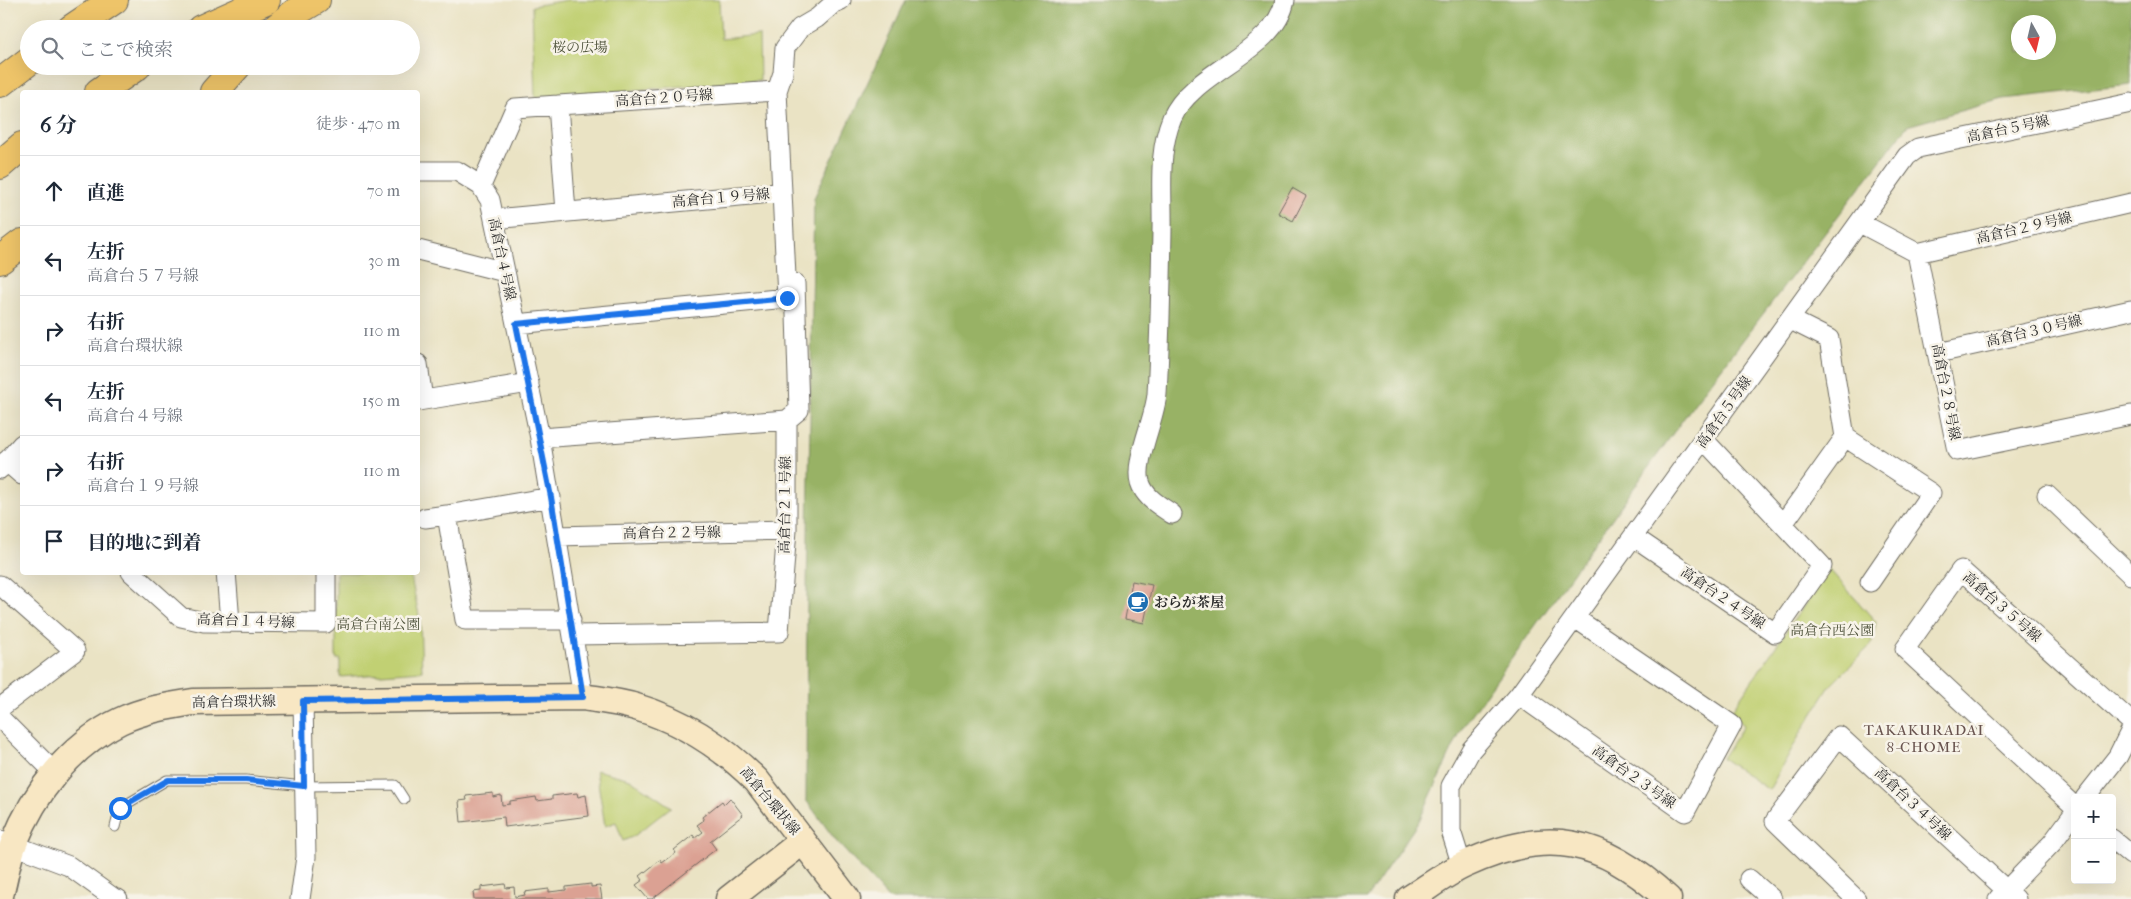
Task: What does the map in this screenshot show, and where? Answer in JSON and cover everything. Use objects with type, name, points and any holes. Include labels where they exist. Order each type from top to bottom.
[{"type":"highway","points":[[84,20],[114,0]]},
{"type":"highway","points":[[200,20],[229,0]]},
{"type":"highway","points":[[221,20],[266,0]]},
{"type":"highway","points":[[286,20],[316,0]]},
{"type":"highway","points":[[0,84],[20,68]]},
{"type":"highway","points":[[102,90],[124,75]]},
{"type":"highway","points":[[216,90],[229,75]]},
{"type":"highway","points":[[0,165],[20,148]]},
{"type":"highway","points":[[0,260],[20,245]]},
{"type":"street","points":[[782,192],[777,91],[783,73],[785,48],[800,28],[841,0]]},
{"type":"street","points":[[1172,514],[1148,497],[1140,482],[1140,463],[1155,412],[1157,394],[1163,203],[1161,172],[1164,142],[1173,117],[1184,99],[1255,44],[1283,12],[1285,0]]},
{"type":"street","name":"高倉台２０号線","points":[[481,186],[515,108],[777,91]]},
{"type":"street","name":"高倉台５号線","points":[[1462,866],[1451,831],[1451,786],[1471,750],[1519,695],[1907,156],[1918,148],[2131,103]]},
{"type":"street","points":[[558,106],[566,212]]},
{"type":"street","points":[[420,171],[457,171],[481,186]]},
{"type":"street","name":"高倉台４号線","points":[[481,186],[490,200],[540,438],[558,536],[583,697]]},
{"type":"street","name":"高倉台１９号線","points":[[494,219],[782,192],[787,298],[516,324]]},
{"type":"street","name":"高倉台２９号線","points":[[1917,252],[2131,203]]},
{"type":"street","points":[[1860,223],[1917,252]]},
{"type":"street","points":[[420,251],[505,272]]},
{"type":"street","name":"高倉台２８号線","points":[[1917,252],[1957,450],[2131,415]]},
{"type":"street","points":[[540,438],[787,420],[799,410],[794,264],[785,265]]},
{"type":"street","name":"高倉台３０号線","points":[[1938,353],[2131,310]]},
{"type":"street","points":[[1783,524],[1845,437],[1829,339],[1790,320]]},
{"type":"street","points":[[420,400],[529,383]]},
{"type":"street","name":"高倉台２１号線","points":[[573,628],[779,632],[787,530],[787,420]]},
{"type":"street","points":[[1845,437],[1931,493],[1870,582]]},
{"type":"street","name":"高倉台２４号線","points":[[1634,537],[1775,633],[1822,566],[1704,440]]},
{"type":"street","points":[[20,446],[3,465],[20,475]]},
{"type":"street","points":[[2047,495],[2131,575]]},
{"type":"street","points":[[425,518],[551,497]]},
{"type":"street","points":[[447,515],[465,620],[573,628]]},
{"type":"street","name":"高倉台２２号線","points":[[558,536],[787,530]]},
{"type":"street","name":"高倉台３５号線","points":[[2071,803],[1906,649],[1961,570],[2131,722]]},
{"type":"street","name":"高倉台１４号線","points":[[135,575],[181,617],[204,622],[326,623],[326,575]]},
{"type":"street","points":[[226,575],[230,622]]},
{"type":"street","points":[[0,585],[76,651],[0,708]]},
{"type":"street","name":"高倉台２３号線","points":[[1519,695],[1685,812],[1732,726],[1575,618]]},
{"type":"street","name":"高倉台環状線","points":[[2,887],[8,846],[46,784],[60,767],[87,743],[119,722],[158,708],[194,702],[583,697],[635,707],[682,726],[713,743],[742,766],[757,781],[847,899]]},
{"type":"street","points":[[300,899],[306,857],[303,701]]},
{"type":"street","points":[[0,718],[46,764]]},
{"type":"street","points":[[2088,794],[2118,756],[2131,730]]},
{"type":"street","name":"高倉台３４号線","points":[[1853,898],[1767,822],[1839,736],[2007,896]]},
{"type":"street","points":[[2007,896],[2071,817]]},
{"type":"street","points":[[729,899],[803,841]]},
{"type":"street","points":[[2116,842],[2131,855]]},
{"type":"street","points":[[1409,899],[1462,866],[1493,852],[1524,844],[1554,843],[1585,846],[1610,855],[1644,877],[1668,899]]},
{"type":"street","points":[[8,846],[68,866],[115,899],[118,899]]},
{"type":"street","points":[[1749,879],[1772,899]]},
{"type":"lane","points":[[115,827],[120,808],[168,780],[246,780],[304,786],[395,785],[404,799]]},
{"type":"green space","name":"桜の広場","points":[[567,0],[719,0],[721,39],[759,35],[760,80],[535,98],[532,6]]},
{"type":"green space","points":[[906,0],[2131,0],[2131,85],[2003,99],[1907,126],[1694,404],[1462,728],[1419,821],[1366,899],[889,899],[836,841],[806,800],[807,590],[814,198]]},
{"type":"green space","name":"高倉台西公園","points":[[1829,569],[1876,622],[1871,645],[1830,686],[1803,729],[1769,790],[1722,758],[1744,725],[1730,713]]},
{"type":"green space","name":"高倉台南公園","points":[[336,575],[410,575],[420,620],[422,671],[340,677],[340,659],[336,659]]},
{"type":"green space","points":[[596,770],[630,779],[671,807],[634,836],[623,841],[616,822],[605,826]]},
{"type":"building","points":[[1292,188],[1306,196],[1293,221],[1278,213]]},
{"type":"building","name":"おらが茶屋","points":[[1132,581],[1152,585],[1144,623],[1125,619]]},
{"type":"building","points":[[493,793],[493,797],[501,795],[502,805],[510,804],[510,801],[536,797],[537,801],[552,799],[552,796],[577,793],[578,797],[586,795],[589,816],[505,827],[504,817],[461,822],[459,801],[467,800],[466,796]]},
{"type":"building","points":[[730,798],[743,815],[710,841],[716,849],[652,899],[648,899],[636,885],[643,880],[640,876],[660,860],[662,863],[676,853],[674,850],[693,835],[695,838],[703,832],[697,825],[704,820],[702,817],[722,801],[724,804]]},
{"type":"building","points":[[505,884],[506,888],[514,887],[515,897],[525,895],[524,892],[549,889],[549,892],[566,890],[566,887],[591,884],[591,887],[600,886],[602,899],[474,899],[473,892],[481,891],[481,887]]},
{"type":"place","name":"おらが茶屋","points":[[1138,602]]},
{"type":"district","name":"TAKAKURADAI 8-CHOME","points":[[1924,738]]},
{"type":"route","points":[[120,808],[168,780],[246,780],[304,786],[303,701],[583,697],[551,497],[516,324],[787,298]]}]
